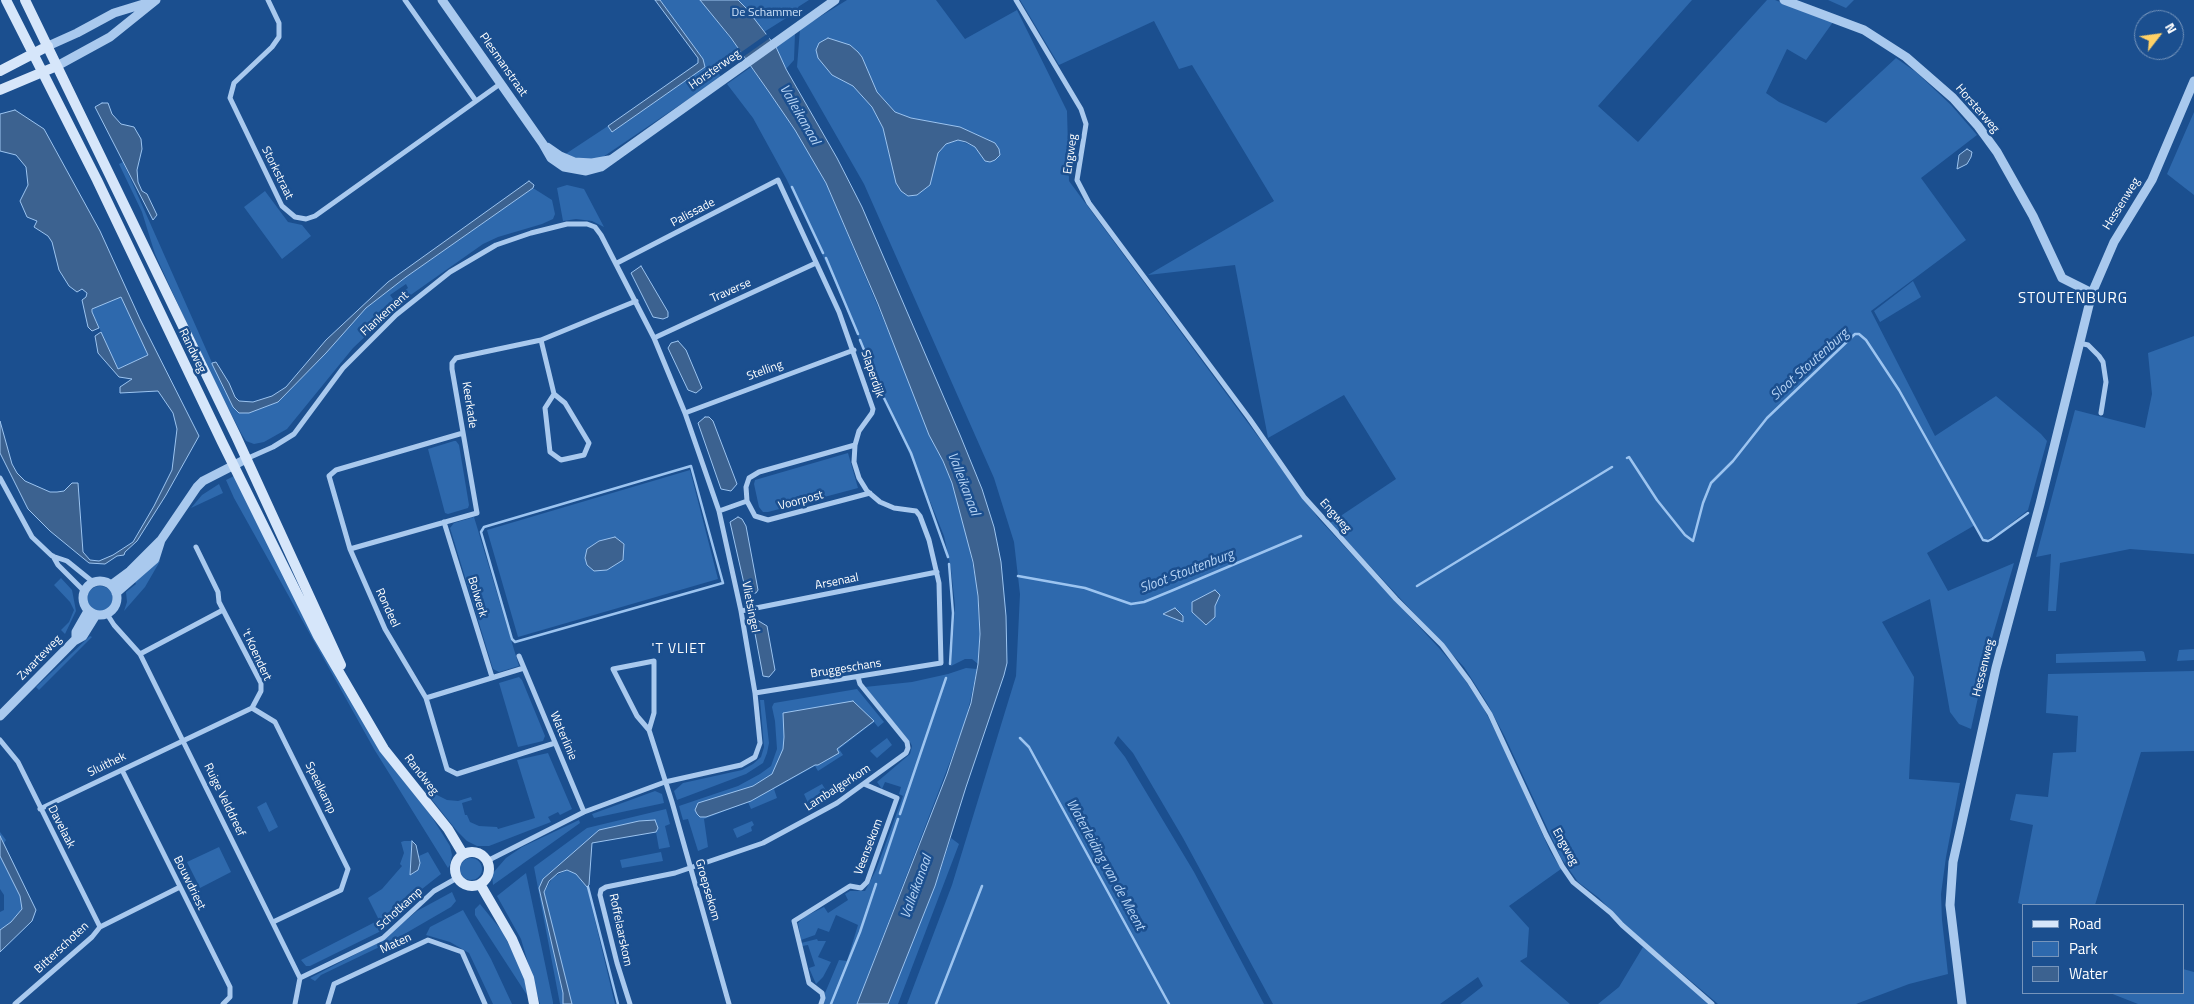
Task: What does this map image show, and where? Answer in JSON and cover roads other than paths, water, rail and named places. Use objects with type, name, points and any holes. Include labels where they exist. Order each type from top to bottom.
[{"type":"main road","name":"Randweg","points":[[6,0],[97,180],[318,636],[384,749],[448,829],[463,854]]},
{"type":"main road","name":"Randweg","points":[[25,0],[133,219],[315,605],[361,711]]},
{"type":"main road","points":[[0,71],[48,46]]},
{"type":"main road","points":[[0,90],[57,66]]},
{"type":"main road","points":[[477,852],[487,861],[488,874],[480,884],[468,886],[457,878],[454,868],[456,862],[463,854],[477,852]]},
{"type":"main road","points":[[480,884],[512,940],[529,978],[534,1004]]},
{"type":"street","points":[[48,46],[114,13],[156,0]]},
{"type":"street","points":[[57,66],[110,37],[156,0]]},
{"type":"street","name":"Storkstraat","points":[[268,0],[279,23],[279,37],[272,48],[236,80],[232,87],[230,98],[282,206],[295,217],[306,219],[315,216],[500,84]]},
{"type":"street","points":[[405,0],[476,101]]},
{"type":"street","name":"Plesmanstraat","points":[[442,0],[551,158],[575,171],[592,166]]},
{"type":"street","name":"Horsterweg","points":[[592,166],[601,167],[835,0]]},
{"type":"street","name":"Engweg","points":[[1016,0],[1081,108],[1086,124],[1077,180],[1089,203],[1249,418],[1304,497],[1396,599],[1442,645],[1469,681],[1503,740],[1558,858],[1574,882],[1712,1004]]},
{"type":"street","name":"Horsterweg","points":[[1784,0],[1864,30],[1906,57],[1947,93],[1978,126],[1997,152],[2033,216],[2062,278],[2092,293]]},
{"type":"street","name":"Hessenweg","points":[[1962,1004],[1950,905],[1953,862],[1996,668],[2040,504],[2092,293],[2111,247],[2152,180],[2194,81]]},
{"type":"street","name":"Slaperdijk","points":[[778,180],[854,350],[873,409],[859,431],[855,445],[856,470],[863,485],[870,493],[887,505],[916,511],[920,516],[929,540],[939,583],[941,663]]},
{"type":"street","name":"Palissade","points":[[617,263],[778,180]]},
{"type":"street","name":"Flankement","points":[[246,460],[294,434],[343,368],[396,315],[438,281],[502,242],[567,224]]},
{"type":"street","name":"Vlietsingel","points":[[487,861],[584,812],[665,782],[742,765],[755,757],[760,744],[755,693],[741,611],[718,510],[685,413],[654,338],[617,263],[595,227],[587,224],[567,224]]},
{"type":"street","name":"Traverse","points":[[654,338],[816,263]]},
{"type":"street","name":"Keerkade","points":[[350,549],[477,513],[452,368],[454,360],[460,356],[540,340],[636,302]]},
{"type":"street","points":[[540,340],[554,394],[565,403],[589,442],[584,455],[560,460],[550,452],[545,408],[554,394]]},
{"type":"street","points":[[2079,343],[2088,345],[2102,362],[2106,382],[2101,413]]},
{"type":"street","name":"Stelling","points":[[685,413],[854,350]]},
{"type":"street","name":"Rondeel","points":[[463,433],[336,470],[329,476],[350,549],[385,629],[426,698],[447,769],[457,774],[555,743]]},
{"type":"street","points":[[718,510],[747,501],[746,488],[749,478],[759,472],[855,445]]},
{"type":"street","points":[[111,585],[130,571],[161,540],[197,488],[212,475],[246,460]]},
{"type":"street","points":[[0,478],[32,538],[52,556],[58,565],[84,591]]},
{"type":"street","name":"Voorpost","points":[[747,501],[755,516],[768,520],[870,493]]},
{"type":"street","name":"Bolwerk","points":[[444,522],[492,677]]},
{"type":"street","points":[[116,593],[155,559],[161,540]]},
{"type":"street","name":"'t Koendert","points":[[196,547],[218,592],[219,602],[261,683],[261,691],[252,708]]},
{"type":"street","points":[[52,556],[67,561],[93,582]]},
{"type":"street","name":"Arsenaal","points":[[741,611],[937,572]]},
{"type":"street","points":[[102,581],[111,585],[116,593],[116,605],[107,614],[92,613],[82,599],[84,591],[93,582],[102,581]]},
{"type":"street","points":[[140,654],[223,610]]},
{"type":"street","name":"Zwarteweg","points":[[0,716],[76,639],[76,632],[92,613]]},
{"type":"street","name":"Ruige Velddreef","points":[[107,614],[114,625],[140,654],[300,978]]},
{"type":"street","name":"Waterlinie","points":[[519,656],[584,812]]},
{"type":"street","points":[[654,661],[654,713],[649,730],[637,716],[613,669],[654,661]]},
{"type":"street","name":"Bruggeschans","points":[[755,693],[941,663]]},
{"type":"street","points":[[426,698],[524,668]]},
{"type":"street","name":"Lambalgerkom","points":[[690,868],[763,843],[803,823],[864,784],[906,753],[908,748],[907,742],[860,684],[858,677]]},
{"type":"street","points":[[182,740],[252,708]]},
{"type":"street","name":"Speelkamp","points":[[252,708],[275,722],[348,868],[341,890],[273,922]]},
{"type":"street","name":"Groepsekom","points":[[649,730],[729,1004]]},
{"type":"street","name":"Davelaak","points":[[0,740],[18,762],[100,927]]},
{"type":"street","name":"Sluithek","points":[[40,809],[182,740]]},
{"type":"street","name":"Bouwdriest","points":[[122,770],[230,988],[230,997],[223,1004]]},
{"type":"street","name":"Veensekom","points":[[821,1004],[822,993],[809,983],[794,921],[850,886],[861,888],[867,882],[897,798],[864,784]]},
{"type":"street","name":"Roffelaarskom","points":[[630,1004],[617,964],[600,895],[601,890],[606,887],[675,874],[690,868]]},
{"type":"street","name":"Schotkamp","points":[[300,978],[383,938],[434,892],[457,878]]},
{"type":"street","name":"Bitterschoten","points":[[15,1004],[92,937],[100,927],[180,887]]},
{"type":"street","name":"Maten","points":[[328,1004],[334,984],[428,940],[462,952],[485,1004]]},
{"type":"street","points":[[295,1004],[300,978]]},
{"type":"water","points":[[655,0],[660,0],[703,59],[705,67],[612,132],[608,126],[698,63],[698,58]]},
{"type":"water","name":"Valleikanaal","points":[[700,0],[738,0],[746,8],[776,47],[786,69],[837,158],[862,207],[982,489],[994,527],[1001,562],[1006,616],[1007,663],[1004,675],[935,886],[888,1004],[857,1004],[947,774],[971,703],[978,664],[980,634],[978,596],[973,562],[952,483],[929,435],[878,304],[826,183],[795,130],[769,92],[731,38]]},
{"type":"water","points":[[828,38],[850,45],[858,52],[877,92],[895,112],[911,118],[960,127],[995,143],[1000,155],[990,162],[985,161],[975,147],[966,142],[958,140],[946,144],[938,153],[930,185],[917,195],[908,196],[901,191],[896,183],[883,128],[872,107],[853,86],[832,75],[818,58],[816,50],[819,43]]},
{"type":"water","points":[[102,103],[108,103],[112,114],[121,124],[134,127],[141,139],[142,149],[137,170],[138,182],[142,191],[147,194],[157,215],[153,220],[95,107]]},
{"type":"water","points":[[15,110],[44,129],[100,231],[140,319],[199,436],[166,495],[137,541],[124,555],[117,556],[105,564],[89,563],[50,531],[28,509],[0,453],[0,421],[12,464],[25,481],[50,492],[64,491],[72,483],[78,483],[83,552],[90,560],[99,561],[113,555],[133,542],[172,470],[177,429],[173,413],[158,391],[120,393],[120,387],[132,379],[119,377],[98,353],[95,336],[101,332],[118,369],[148,355],[121,297],[92,309],[99,328],[92,331],[88,327],[82,300],[86,297],[87,293],[82,289],[77,292],[69,286],[59,270],[52,242],[48,236],[34,227],[37,221],[27,217],[20,201],[28,185],[26,167],[16,155],[0,151],[0,114]]},
{"type":"water","points":[[1967,149],[1972,152],[1971,157],[1967,164],[1957,169],[1959,155]]},
{"type":"water","points":[[529,181],[534,185],[533,188],[406,277],[366,308],[326,353],[278,402],[249,413],[239,413],[233,407],[212,363],[216,362],[239,401],[253,402],[272,396],[286,387],[326,340],[388,282]]},
{"type":"water","points":[[641,266],[668,312],[668,317],[663,319],[653,317],[631,273]]},
{"type":"water","points":[[678,341],[686,350],[702,388],[696,393],[688,390],[668,348],[671,343]]},
{"type":"water","points":[[705,417],[709,417],[713,421],[737,484],[731,491],[721,489],[698,423]]},
{"type":"water","points":[[738,517],[742,519],[746,526],[758,590],[756,593],[750,593],[745,588],[730,522]]},
{"type":"water","points":[[615,537],[624,544],[623,560],[607,570],[594,571],[587,565],[585,558],[587,549],[599,541]]},
{"type":"water","points":[[1215,590],[1220,595],[1215,606],[1215,617],[1206,625],[1192,612],[1192,602]]},
{"type":"water","points":[[1175,608],[1183,616],[1183,622],[1163,614]]},
{"type":"water","points":[[757,620],[767,626],[775,670],[769,677],[763,676],[753,623]]},
{"type":"water","points":[[853,701],[874,721],[837,749],[839,753],[751,801],[706,817],[700,817],[697,814],[695,810],[698,803],[753,786],[772,774],[783,749],[783,713]]},
{"type":"water","points":[[655,820],[658,828],[656,832],[592,843],[589,885],[587,887],[576,874],[567,870],[558,873],[549,881],[544,892],[572,1004],[563,1004],[563,993],[539,888],[543,879],[599,830],[639,821]]},
{"type":"water","points":[[0,836],[36,910],[32,921],[0,952],[0,930],[11,922],[22,909],[20,896],[0,856]]},
{"type":"water","points":[[412,841],[416,845],[420,863],[418,870],[410,875]]},
{"type":"waterway","points":[[792,187],[823,253]]},
{"type":"waterway","points":[[826,258],[858,334]]},
{"type":"waterway","name":"Sloot Stoutenburg","points":[[1627,458],[1629,457],[1657,500],[1685,535],[1693,541],[1703,503],[1711,483],[1733,461],[1767,418],[1855,334],[1859,334],[1866,340],[1899,390],[1983,540],[1988,541],[1992,539],[2028,513]]},
{"type":"waterway","points":[[860,340],[882,394],[911,453],[948,557]]},
{"type":"waterway","points":[[691,466],[723,583],[515,642],[512,639],[481,532],[484,527],[691,466]]},
{"type":"waterway","name":"Sloot Stoutenburg","points":[[1417,586],[1612,467]]},
{"type":"waterway","name":"Sloot Stoutenburg","points":[[1018,576],[1085,588],[1131,604],[1144,602],[1301,536]]},
{"type":"waterway","points":[[949,564],[953,613],[950,664]]},
{"type":"waterway","points":[[900,814],[946,678]]},
{"type":"waterway","name":"Waterleiding van de Meent","points":[[1020,738],[1029,747],[1169,1004]]},
{"type":"waterway","points":[[880,873],[898,819]]},
{"type":"waterway","points":[[831,1004],[860,932],[876,884]]},
{"type":"waterway","points":[[936,1004],[982,886]]},
{"type":"waterway","points":[[588,887],[618,1004]]},
{"type":"district","name":"STOUTENBURG","points":[[2073,299]]},
{"type":"district","name":"'T VLIET","points":[[679,650]]},
{"type":"park label","name":"De Schammer","points":[[767,13]]}]
